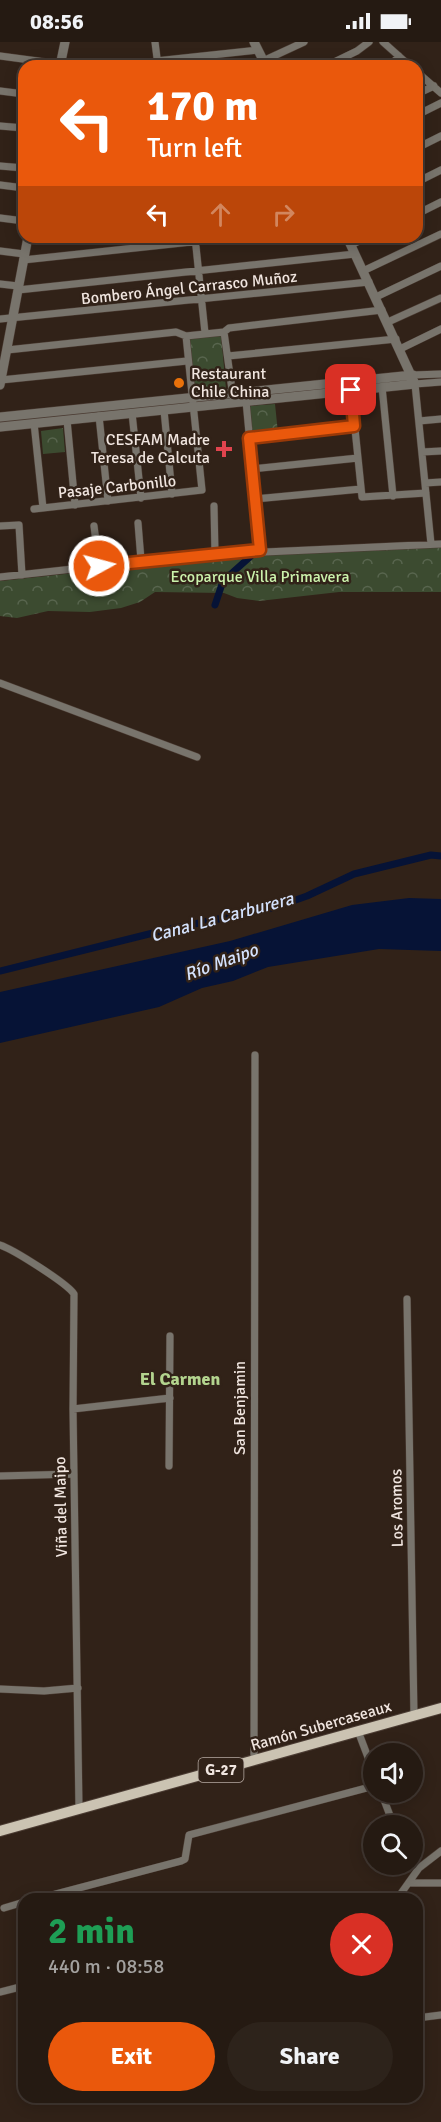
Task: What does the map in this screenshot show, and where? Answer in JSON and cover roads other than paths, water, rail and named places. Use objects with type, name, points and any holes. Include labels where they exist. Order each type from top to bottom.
[{"type":"main road","name":"Ramón Subercaseaux","points":[[0,1831],[441,1708]]},
{"type":"street","points":[[61,60],[65,42]]},
{"type":"street","points":[[155,42],[157,60]]},
{"type":"street","points":[[272,60],[304,42]]},
{"type":"street","points":[[338,60],[369,42]]},
{"type":"street","points":[[383,42],[403,60]]},
{"type":"street","points":[[174,60],[256,46],[263,60]]},
{"type":"street","points":[[0,56],[27,60]]},
{"type":"street","points":[[395,60],[399,56]]},
{"type":"street","points":[[423,77],[441,93]]},
{"type":"street","points":[[423,91],[434,86]]},
{"type":"street","points":[[0,91],[18,93]]},
{"type":"street","points":[[423,112],[441,103]]},
{"type":"street","points":[[0,126],[18,128]]},
{"type":"street","points":[[423,145],[441,136]]},
{"type":"street","points":[[0,166],[18,168]]},
{"type":"street","points":[[423,179],[441,170]]},
{"type":"street","points":[[0,185],[18,187]]},
{"type":"street","points":[[423,211],[441,202]]},
{"type":"street","points":[[0,218],[18,220]]},
{"type":"street","points":[[363,271],[441,235]]},
{"type":"street","points":[[27,243],[0,383],[187,361]]},
{"type":"street","points":[[0,251],[24,257],[157,243]]},
{"type":"street","points":[[195,243],[205,333]]},
{"type":"street","points":[[0,284],[18,288],[198,271],[351,245],[414,380],[431,544]]},
{"type":"street","points":[[376,297],[441,266]]},
{"type":"street","name":"Bombero Ángel Carrasco Muñoz","points":[[0,320],[369,282]]},
{"type":"street","points":[[388,322],[441,298]]},
{"type":"street","points":[[4,353],[176,332],[186,336],[224,332],[229,328],[382,310]]},
{"type":"street","points":[[400,349],[441,329]]},
{"type":"street","points":[[224,332],[233,398]]},
{"type":"street","points":[[186,336],[191,402]]},
{"type":"street","points":[[228,356],[396,339]]},
{"type":"street","points":[[233,398],[246,401],[382,387],[441,374]]},
{"type":"street","points":[[0,417],[191,402],[414,380],[441,382]]},
{"type":"street","points":[[382,387],[393,496]]},
{"type":"street","points":[[351,390],[363,498],[426,493]]},
{"type":"street","points":[[246,401],[260,550]]},
{"type":"street","points":[[0,427],[164,410],[191,402]]},
{"type":"street","name":"Pasaje Carbonillo","points":[[34,509],[202,490],[196,418],[191,402]]},
{"type":"street","points":[[164,410],[172,494]]},
{"type":"street","points":[[132,413],[141,498]]},
{"type":"street","points":[[99,416],[108,501]]},
{"type":"street","points":[[419,421],[441,419]]},
{"type":"street","points":[[67,420],[75,505]]},
{"type":"street","points":[[34,423],[43,508]]},
{"type":"street","points":[[249,438],[354,426]]},
{"type":"street","points":[[422,452],[441,451]]},
{"type":"street","points":[[252,469],[358,458]]},
{"type":"street","points":[[425,483],[441,482]]},
{"type":"street","points":[[255,500],[361,489]]},
{"type":"street","points":[[214,506],[215,554]]},
{"type":"street","points":[[138,523],[141,560]]},
{"type":"street","points":[[0,526],[19,525],[22,575]]},
{"type":"street","points":[[94,526],[99,566]]},
{"type":"street","points":[[0,577],[141,560],[260,550],[441,544]]},
{"type":"street","points":[[0,683],[197,757]]},
{"type":"street","name":"San Benjamin","points":[[254,1760],[255,1055]]},
{"type":"street","name":"Viña del Maipo","points":[[0,1245],[21,1255],[72,1291],[79,1809]]},
{"type":"street","name":"Los Aromos","points":[[407,1299],[414,1716]]},
{"type":"street","points":[[169,1466],[170,1336]]},
{"type":"street","points":[[73,1409],[170,1398]]},
{"type":"street","points":[[0,1476],[74,1474]]},
{"type":"street","points":[[0,1689],[44,1691],[78,1688]]},
{"type":"street","points":[[358,1731],[363,1744]]},
{"type":"street","points":[[60,1893],[181,1862],[185,1859],[189,1835],[363,1789]]},
{"type":"street","points":[[423,1862],[440,1854]]},
{"type":"street","points":[[402,1893],[410,1883],[412,1875]]},
{"type":"street","points":[[410,1883],[441,1882]]},
{"type":"street","points":[[4,1908],[18,1904]]},
{"type":"street","points":[[0,1992],[18,1988]]},
{"type":"street","points":[[423,2017],[441,2015]]},
{"type":"water","name":"Río Maipo","points":[[409,898],[441,899],[441,951],[379,949],[268,967],[233,981],[202,988],[159,1007],[0,1043],[0,992],[230,941],[352,905]]},
{"type":"waterway","points":[[215,605],[223,581],[251,556]]},
{"type":"waterway","name":"Canal La Carburera","points":[[0,971],[161,931],[276,907],[307,896],[354,874],[431,855],[441,856]]},
{"type":"place","name":"Restaurant Chile China","points":[[179,383]]},
{"type":"place","name":"CESFAM Madre Teresa de Calcuta","points":[[224,449]]},
{"type":"district","name":"El Carmen","points":[[180,1379]]},
{"type":"park label","name":"Ecoparque Villa Primavera","points":[[260,577]]}]
